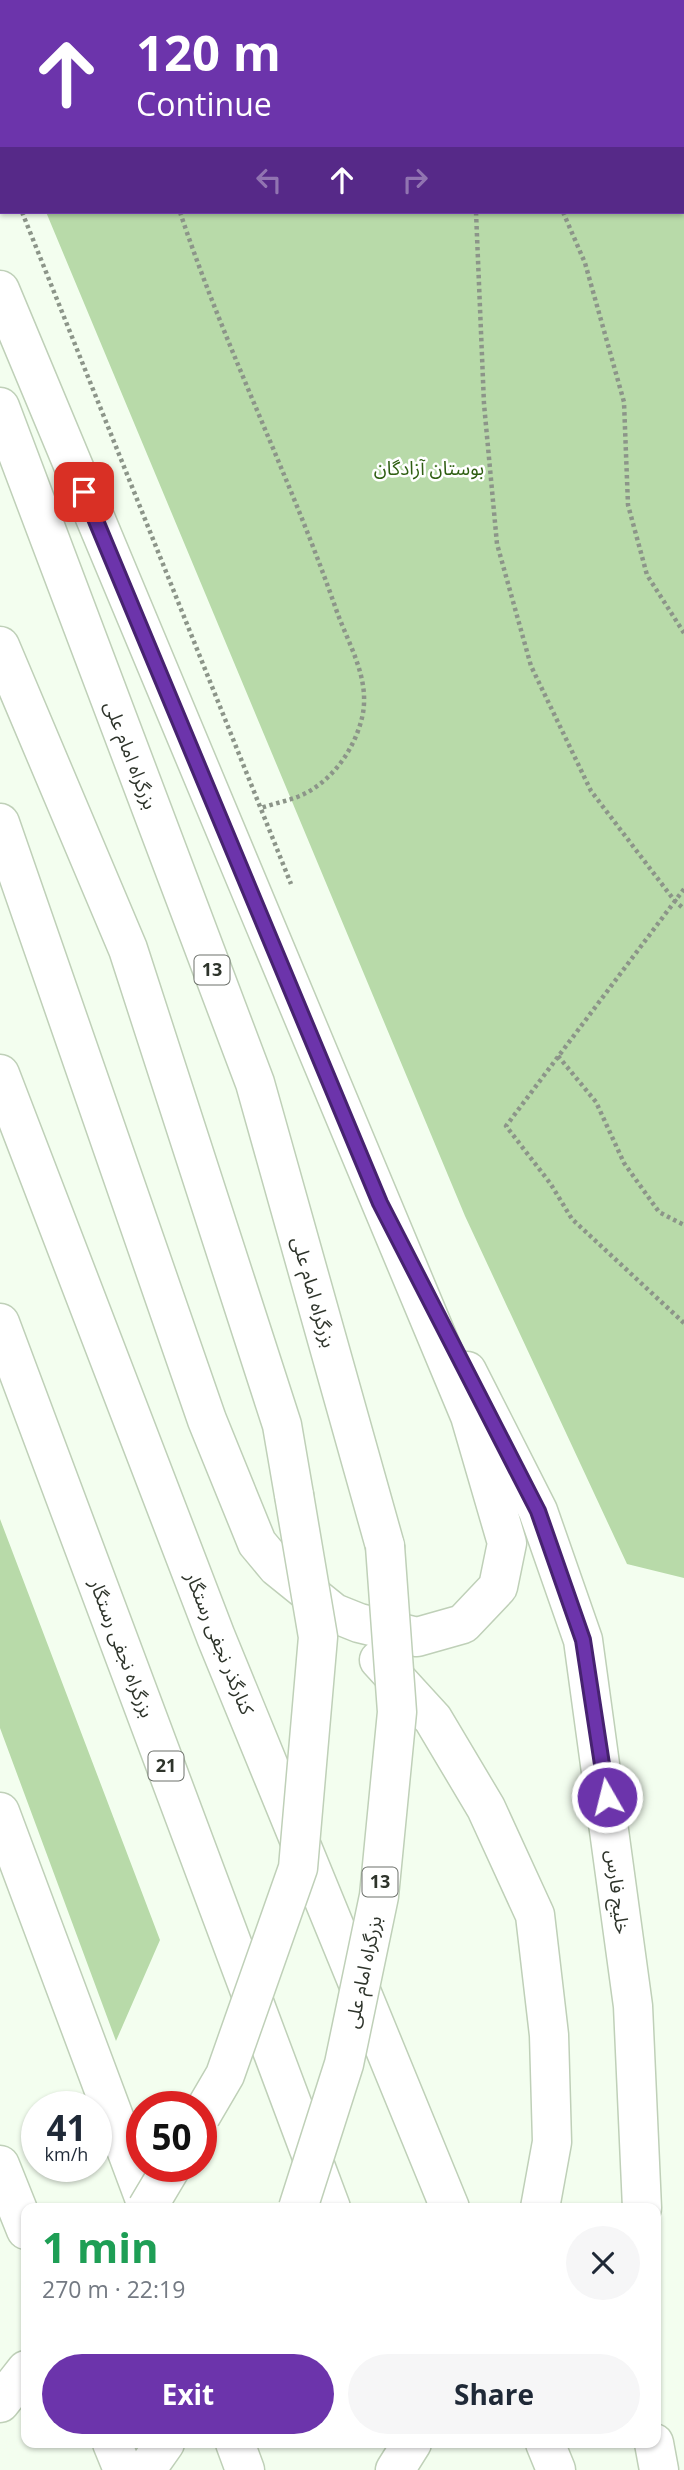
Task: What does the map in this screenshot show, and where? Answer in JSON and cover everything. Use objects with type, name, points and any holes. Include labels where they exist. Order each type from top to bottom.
[{"type":"main road","points":[[0,290],[470,1416],[507,1543],[498,1587],[463,1625],[417,1637],[359,1623],[334,1613]]},
{"type":"main road","name":"بزرگراه امام علی","points":[[0,407],[255,1083],[385,1546],[397,1712],[379,1896],[344,2064],[300,2203]]},
{"type":"main road","points":[[0,646],[128,949],[282,1425],[318,1637],[298,1868],[225,2075],[216,2091]]},
{"type":"main road","points":[[0,823],[208,1420],[257,1543],[277,1567],[334,1613],[433,1719],[486,1808],[535,1915],[549,2035],[552,2142],[541,2203]]},
{"type":"main road","name":"کنارگذر نجفی رستگار","points":[[0,1074],[216,1637],[448,2203]]},
{"type":"main road","name":"خلیج فارس","points":[[380,1203],[538,1511],[583,1640],[633,2006],[642,2203]]},
{"type":"main road","name":"بزرگراه نجفی رستگار","points":[[0,1323],[329,2203]]},
{"type":"main road","points":[[0,1812],[146,2203]]},
{"type":"main road","points":[[0,2165],[21,2218]]},
{"type":"main road","points":[[151,2203],[163,2182]]},
{"type":"main road","points":[[0,2403],[21,2376]]},
{"type":"main road","points":[[114,2448],[123,2470]]},
{"type":"main road","points":[[146,2470],[161,2448]]},
{"type":"main road","points":[[237,2448],[245,2470]]},
{"type":"main road","points":[[395,2470],[409,2448]]},
{"type":"main road","points":[[421,2448],[429,2470]]},
{"type":"main road","points":[[547,2448],[556,2470]]},
{"type":"main road","points":[[655,2448],[659,2470]]},
{"type":"path","points":[[181,214],[203,279],[296,498],[363,679],[363,713],[351,749],[327,779],[306,793],[261,808]]},
{"type":"path","points":[[476,214],[484,404],[497,544],[530,666],[591,791],[674,900],[684,909]]},
{"type":"path","points":[[564,214],[585,263],[624,402],[628,505],[644,564],[684,633]]},
{"type":"path","points":[[684,889],[506,1126],[550,1183],[572,1219],[684,1324]]},
{"type":"path","points":[[558,1056],[596,1102],[624,1163],[659,1212],[684,1225]]},
{"type":"green space","name":"بوستان آزادگان","points":[[47,214],[684,214],[684,1578],[627,1564],[465,1216]]},
{"type":"green space","points":[[0,1519],[160,1940],[116,2041],[0,1728]]},
{"type":"route","points":[[84,492],[380,1203],[538,1511],[583,1640],[607,1797]]}]
